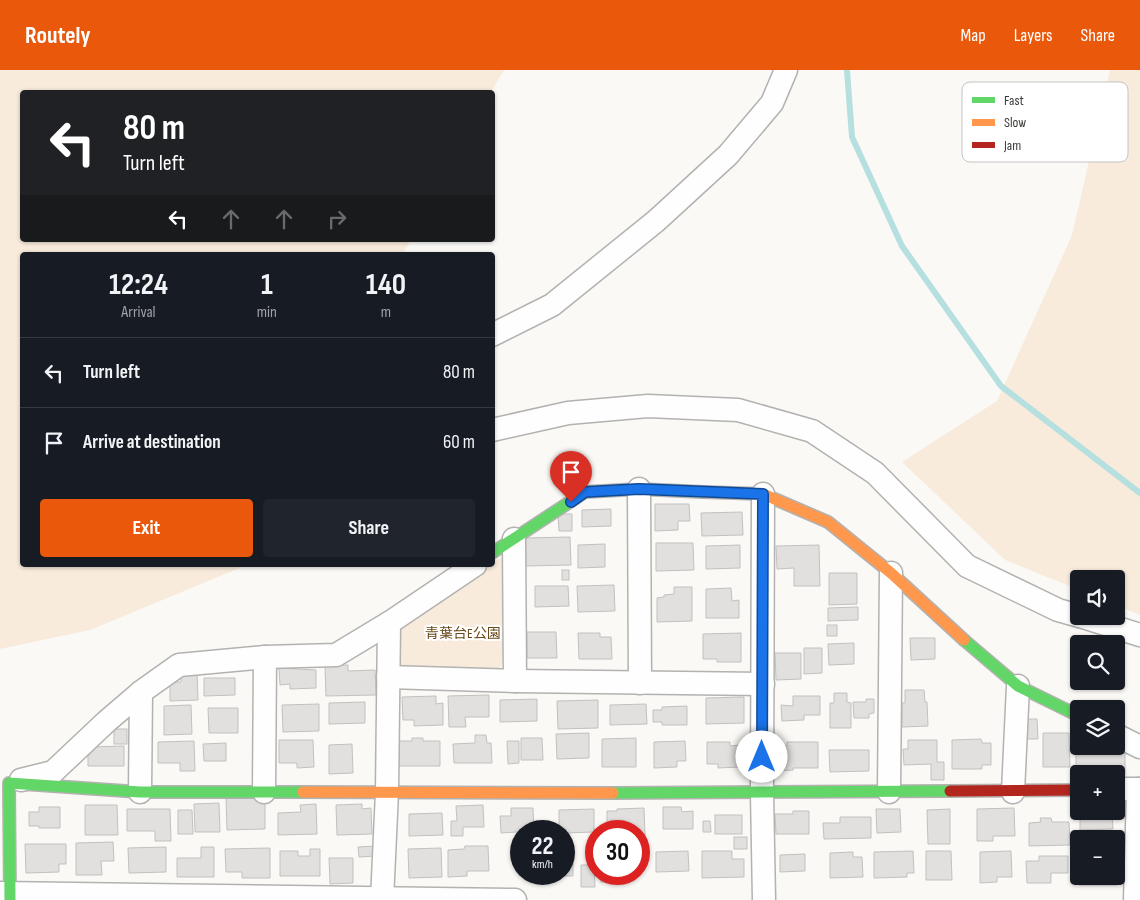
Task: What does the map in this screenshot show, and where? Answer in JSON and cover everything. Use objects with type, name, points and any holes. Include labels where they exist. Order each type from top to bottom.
[{"type":"street","points":[[495,334],[552,305],[656,221],[728,155],[772,102],[786,70]]},
{"type":"street","points":[[495,429],[568,412],[648,406],[738,410],[812,430],[875,473],[967,566],[1058,610],[1070,613]]},
{"type":"street","points":[[639,489],[640,683]]},
{"type":"street","points":[[495,551],[585,492],[639,489],[763,494],[828,522],[891,573],[956,633],[1018,686],[1070,712]]},
{"type":"street","points":[[763,494],[762,793],[764,900]]},
{"type":"street","points":[[514,539],[516,681]]},
{"type":"street","points":[[5,785],[53,772],[141,692],[179,665],[265,657],[336,655],[389,623],[472,567]]},
{"type":"street","points":[[889,792],[891,573]]},
{"type":"street","points":[[382,899],[387,792],[389,623]]},
{"type":"street","points":[[1108,625],[1140,635]]},
{"type":"street","points":[[264,792],[265,657]]},
{"type":"street","points":[[388,676],[516,681],[763,684]]},
{"type":"street","points":[[1013,792],[1018,686]]},
{"type":"street","points":[[140,792],[141,692]]},
{"type":"street","points":[[1125,740],[1140,747]]},
{"type":"street","points":[[5,785],[140,792],[762,793],[1070,790]]},
{"type":"street","points":[[5,785],[7,895],[515,900]]},
{"type":"street","points":[[1131,789],[1135,900]]},
{"type":"green space","points":[[0,70],[504,70],[492,90],[20,90],[20,242],[410,242],[404,252],[20,252],[20,567],[242,567],[90,630],[0,649]]},
{"type":"green space","points":[[1110,70],[1140,70],[1140,615],[1125,609],[1125,570],[1070,570],[1070,586],[1005,560],[902,462],[997,401],[1072,235],[1089,162],[1128,162],[1128,82],[1107,82]]},
{"type":"green space","name":"青葉台E公園","points":[[502,557],[507,593],[502,665],[491,677],[402,671],[395,661],[397,631],[488,567],[495,567],[495,562]]},
{"type":"building","points":[[655,504],[689,504],[690,521],[678,521],[678,530],[655,531]]},
{"type":"building","points":[[611,509],[611,526],[582,527],[582,510]]},
{"type":"building","points":[[742,512],[743,535],[702,536],[701,513]]},
{"type":"building","points":[[558,514],[572,514],[572,531],[559,531]]},
{"type":"building","points":[[570,537],[571,565],[526,566],[525,538]]},
{"type":"building","points":[[656,543],[693,543],[694,570],[656,571]]},
{"type":"building","points":[[605,544],[605,567],[578,568],[578,545]]},
{"type":"building","points":[[740,545],[740,568],[706,569],[706,546]]},
{"type":"building","points":[[819,545],[820,586],[794,586],[794,568],[777,569],[776,546]]},
{"type":"building","points":[[562,570],[569,570],[569,580],[562,580]]},
{"type":"building","points":[[829,573],[857,573],[857,604],[829,605]]},
{"type":"building","points":[[614,585],[615,611],[578,612],[577,586]]},
{"type":"building","points":[[535,586],[568,586],[569,606],[535,607]]},
{"type":"building","points":[[674,587],[692,587],[692,621],[657,622],[657,598],[674,594]]},
{"type":"building","points":[[731,588],[732,601],[739,600],[739,618],[706,618],[706,589]]},
{"type":"building","points":[[858,607],[858,620],[828,621],[828,608]]},
{"type":"building","points":[[827,625],[837,625],[837,636],[827,636]]},
{"type":"building","points":[[527,632],[556,632],[557,658],[527,658]]},
{"type":"building","points":[[578,633],[600,633],[600,637],[611,637],[612,659],[579,659]]},
{"type":"building","points":[[741,633],[741,662],[717,662],[717,659],[703,659],[703,634]]},
{"type":"building","points":[[910,638],[935,638],[935,659],[911,660]]},
{"type":"building","points":[[854,643],[854,664],[829,665],[828,644]]},
{"type":"building","points":[[804,648],[822,648],[822,673],[804,674]]},
{"type":"building","points":[[775,653],[801,653],[801,679],[776,680]]},
{"type":"building","points":[[348,665],[348,671],[375,670],[376,695],[326,696],[325,666]]},
{"type":"building","points":[[279,668],[316,670],[316,688],[290,689],[290,684],[280,685]]},
{"type":"building","points":[[197,672],[198,700],[170,701],[170,682],[181,682],[181,673]]},
{"type":"building","points":[[204,678],[235,678],[235,695],[204,696]]},
{"type":"building","points":[[905,690],[924,690],[925,702],[927,702],[928,726],[902,727],[902,703],[905,703]]},
{"type":"building","points":[[834,693],[847,693],[847,702],[851,703],[851,728],[830,728],[830,703],[834,703]]},
{"type":"building","points":[[489,695],[489,717],[465,717],[466,727],[449,727],[448,696]]},
{"type":"building","points":[[436,696],[436,704],[443,703],[443,725],[414,726],[414,720],[403,720],[402,697]]},
{"type":"building","points":[[793,696],[820,696],[820,715],[804,715],[804,720],[782,721],[781,705],[793,706]]},
{"type":"building","points":[[744,697],[744,723],[706,724],[706,698]]},
{"type":"building","points":[[537,699],[537,721],[500,722],[500,700]]},
{"type":"building","points":[[866,699],[874,699],[874,713],[869,714],[869,718],[854,718],[853,702],[866,702]]},
{"type":"building","points":[[598,700],[598,728],[558,729],[557,701]]},
{"type":"building","points":[[365,702],[365,723],[329,724],[329,703]]},
{"type":"building","points":[[319,704],[319,731],[283,732],[282,705]]},
{"type":"building","points":[[646,704],[647,724],[610,725],[610,705]]},
{"type":"building","points":[[191,705],[192,734],[164,735],[164,706]]},
{"type":"building","points":[[687,706],[687,725],[662,725],[662,722],[653,722],[653,710],[662,710],[662,707]]},
{"type":"building","points":[[208,708],[238,708],[238,733],[209,733]]},
{"type":"building","points":[[1024,719],[1037,719],[1038,739],[1024,739]]},
{"type":"building","points":[[114,729],[127,729],[127,744],[114,744]]},
{"type":"building","points":[[589,733],[589,758],[557,759],[556,734]]},
{"type":"building","points":[[1043,733],[1069,733],[1070,767],[1043,767]]},
{"type":"building","points":[[475,735],[486,735],[487,743],[491,743],[492,763],[454,763],[453,744],[475,743]]},
{"type":"building","points":[[412,738],[423,738],[423,741],[440,741],[440,766],[399,766],[399,741],[412,741]]},
{"type":"building","points":[[521,738],[542,738],[543,760],[521,760]]},
{"type":"building","points":[[636,738],[636,767],[602,767],[602,739]]},
{"type":"building","points":[[981,739],[982,743],[991,743],[991,765],[982,765],[982,769],[952,769],[952,740]]},
{"type":"building","points":[[279,740],[313,740],[314,767],[297,768],[297,763],[279,763]]},
{"type":"building","points":[[908,740],[937,740],[937,762],[944,762],[944,780],[931,780],[931,764],[904,765],[903,749],[908,749]]},
{"type":"building","points":[[194,741],[195,771],[180,771],[180,763],[158,763],[158,742]]},
{"type":"building","points":[[507,741],[519,741],[519,763],[508,764]]},
{"type":"building","points":[[685,741],[686,761],[677,761],[677,767],[654,768],[654,742]]},
{"type":"building","points":[[707,742],[730,742],[730,746],[740,745],[740,767],[718,768],[718,764],[707,764]]},
{"type":"building","points":[[787,742],[818,742],[818,768],[793,768],[793,770],[777,771],[777,746],[787,746]]},
{"type":"building","points":[[226,743],[226,761],[204,761],[203,744]]},
{"type":"building","points":[[352,744],[353,773],[329,774],[329,745]]},
{"type":"building","points":[[124,746],[124,766],[88,766],[88,747]]},
{"type":"building","points":[[829,750],[869,750],[869,771],[830,772]]},
{"type":"building","points":[[1076,755],[1125,755],[1125,765],[1076,765]]},
{"type":"building","points":[[226,798],[265,798],[265,829],[227,830]]},
{"type":"building","points":[[219,803],[220,832],[195,832],[194,804]]},
{"type":"building","points":[[316,804],[317,834],[278,835],[278,813],[301,812],[300,805]]},
{"type":"building","points":[[362,804],[362,809],[371,808],[372,834],[337,835],[336,805]]},
{"type":"building","points":[[85,805],[117,805],[118,835],[85,835]]},
{"type":"building","points":[[483,805],[484,827],[463,827],[463,836],[451,836],[451,821],[457,821],[456,806]]},
{"type":"building","points":[[39,807],[60,807],[60,828],[29,826],[29,812],[39,812]]},
{"type":"building","points":[[663,807],[681,807],[682,812],[693,811],[693,829],[663,829]]},
{"type":"building","points":[[511,808],[533,808],[534,820],[510,820],[510,832],[501,833],[500,816],[511,816]]},
{"type":"building","points":[[644,808],[644,820],[607,820],[607,811],[617,811],[617,809]]},
{"type":"building","points":[[1014,808],[1015,836],[993,836],[993,841],[977,841],[977,809]]},
{"type":"building","points":[[127,809],[170,809],[171,841],[155,841],[155,831],[127,831]]},
{"type":"building","points":[[594,809],[594,820],[585,820],[585,832],[575,833],[575,820],[559,820],[559,810]]},
{"type":"building","points":[[876,809],[900,809],[901,832],[877,833]]},
{"type":"building","points":[[950,809],[950,844],[928,844],[927,810]]},
{"type":"building","points":[[178,810],[192,810],[193,834],[178,834]]},
{"type":"building","points":[[793,811],[809,811],[809,834],[776,834],[775,814],[793,814]]},
{"type":"building","points":[[442,813],[443,835],[409,836],[409,814]]},
{"type":"building","points":[[715,815],[742,815],[742,834],[715,834]]},
{"type":"building","points":[[840,817],[871,817],[871,838],[824,839],[823,823],[840,823]]},
{"type":"building","points":[[1040,818],[1051,818],[1052,822],[1069,822],[1070,845],[1029,846],[1029,823],[1041,822]]},
{"type":"building","points":[[1080,820],[1112,820],[1113,829],[1080,830]]},
{"type":"building","points":[[703,821],[710,821],[711,832],[703,832]]},
{"type":"building","points":[[734,837],[747,837],[747,849],[734,849]]},
{"type":"building","points":[[113,842],[114,861],[101,861],[102,875],[76,875],[76,843]]},
{"type":"building","points":[[25,844],[66,844],[66,864],[59,864],[59,872],[26,873]]},
{"type":"building","points":[[375,846],[375,856],[359,857],[358,847]]},
{"type":"building","points":[[465,846],[488,846],[489,871],[467,871],[467,876],[448,877],[448,850],[464,849]]},
{"type":"building","points":[[166,847],[166,872],[129,873],[128,848]]},
{"type":"building","points":[[201,847],[214,847],[214,877],[177,877],[177,858],[201,858]]},
{"type":"building","points":[[270,848],[270,878],[242,878],[242,872],[226,872],[225,849]]},
{"type":"building","points":[[441,848],[442,877],[409,878],[408,849]]},
{"type":"building","points":[[310,849],[320,849],[320,876],[280,876],[280,851],[298,851],[298,856],[310,856]]},
{"type":"building","points":[[688,851],[689,871],[656,872],[656,852]]},
{"type":"building","points":[[702,851],[732,851],[732,859],[744,859],[744,877],[702,878]]},
{"type":"building","points":[[913,851],[914,873],[907,873],[907,877],[874,878],[874,852]]},
{"type":"building","points":[[926,851],[951,851],[952,880],[926,880]]},
{"type":"building","points":[[1011,851],[1012,877],[997,877],[997,882],[980,883],[980,852]]},
{"type":"building","points":[[853,852],[853,857],[862,857],[863,877],[830,878],[830,853]]},
{"type":"building","points":[[805,854],[805,871],[780,872],[780,855]]},
{"type":"building","points":[[1039,856],[1068,856],[1068,873],[1051,873],[1051,883],[1027,883],[1026,861],[1039,861]]},
{"type":"building","points":[[329,858],[353,858],[353,883],[330,884]]},
{"type":"building","points":[[581,865],[585,865],[585,885],[595,885],[595,887],[581,887]]},
{"type":"waterway","points":[[847,70],[852,137],[902,246],[1001,386],[1140,493]]},
{"type":"traffic: fast","points":[[495,551],[585,492],[639,489],[703,492]]},
{"type":"traffic: fast","points":[[964,640],[1018,686],[1070,712]]},
{"type":"traffic: fast","points":[[10,900],[9,783],[140,792],[303,792]]},
{"type":"traffic: fast","points":[[613,793],[950,791]]},
{"type":"traffic: slow","points":[[703,492],[763,494],[828,522],[891,573],[964,640]]},
{"type":"traffic: slow","points":[[303,792],[613,793]]},
{"type":"traffic: jam","points":[[950,791],[1070,790]]},
{"type":"route","points":[[571,502],[585,492],[639,489],[763,494],[762,757]]}]
